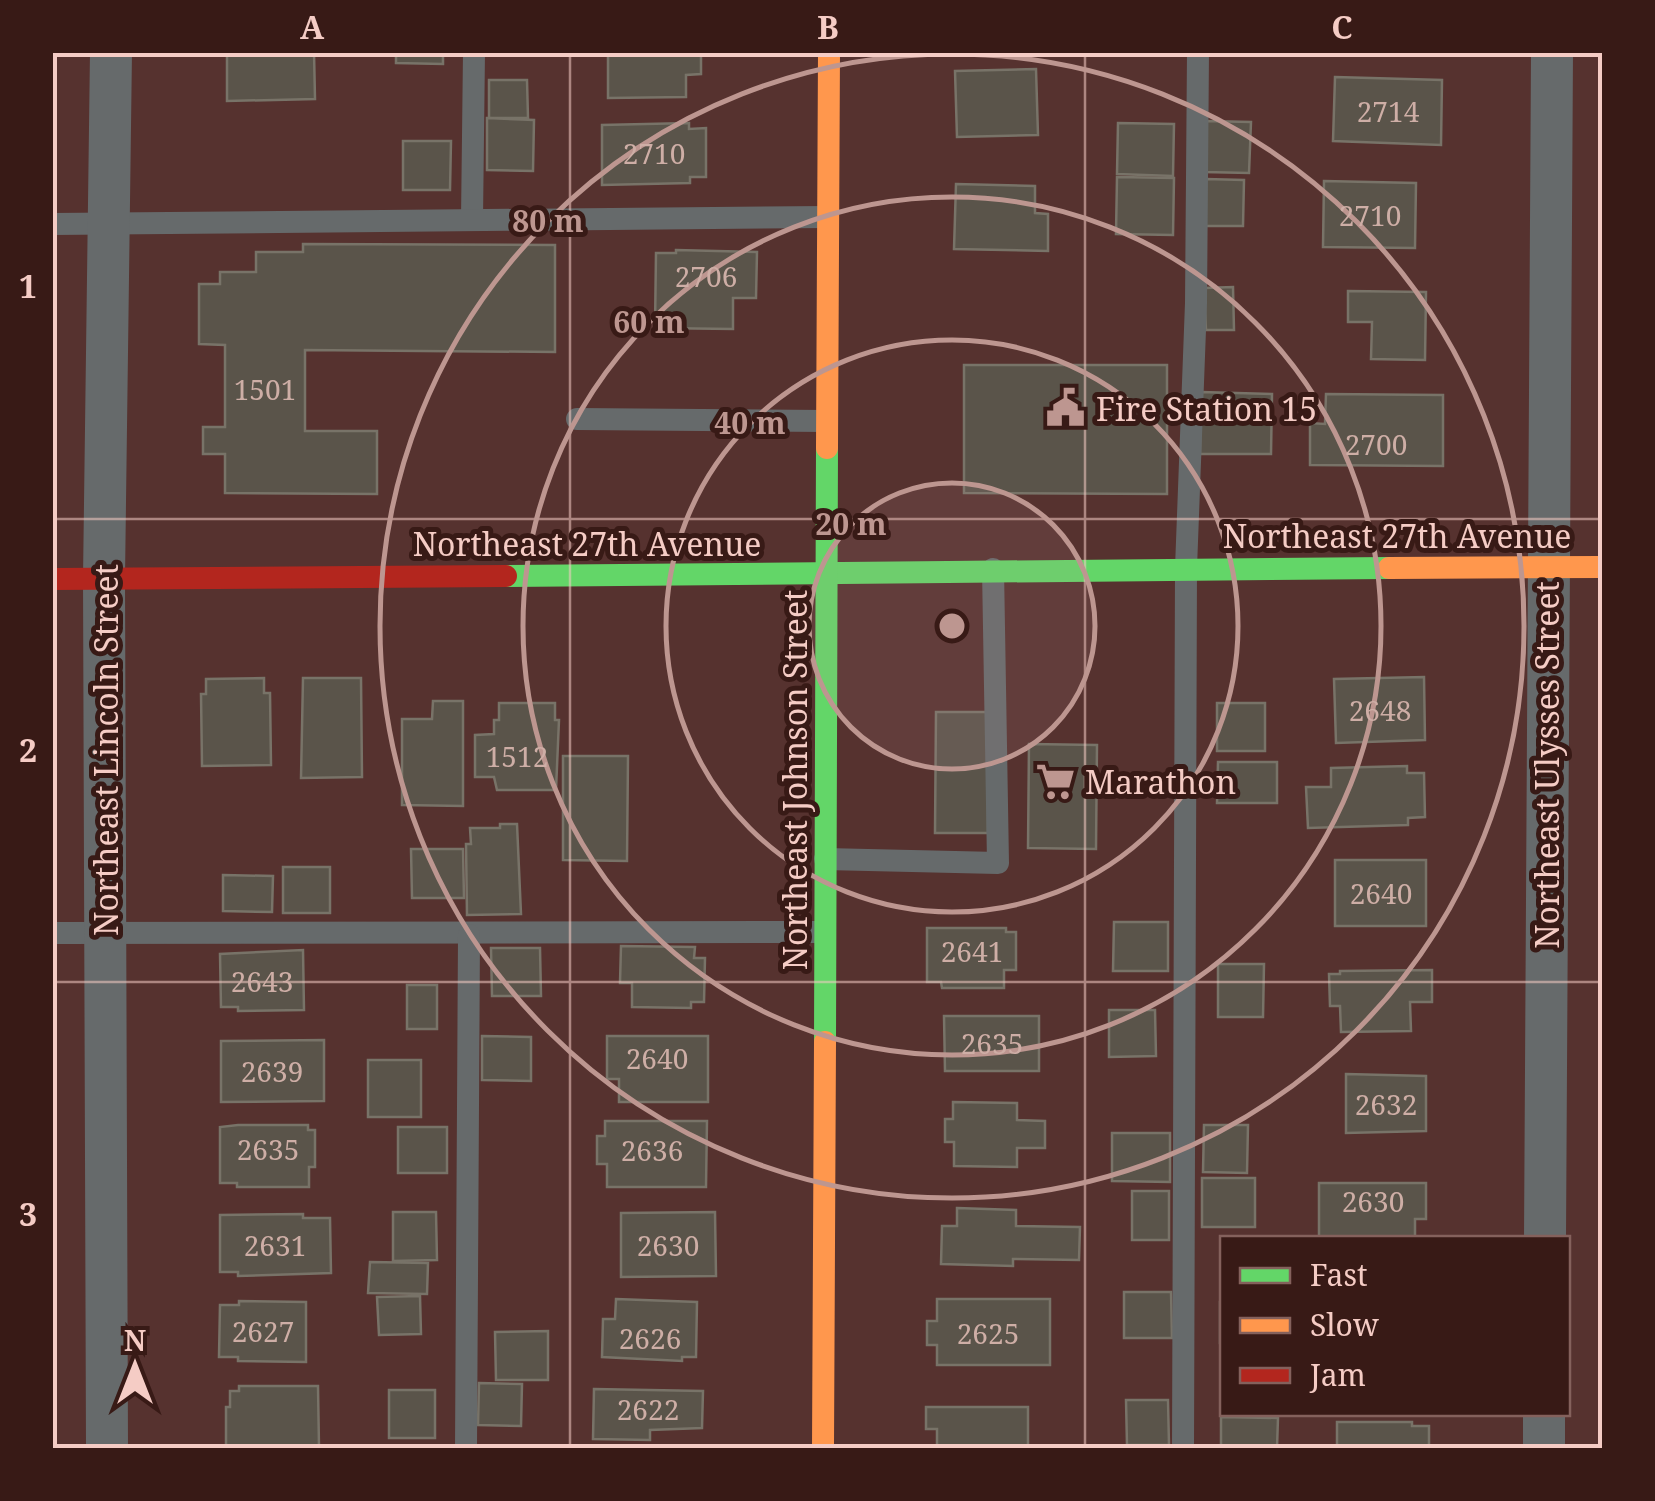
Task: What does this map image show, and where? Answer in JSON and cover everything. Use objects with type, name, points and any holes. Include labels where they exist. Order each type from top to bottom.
[{"type":"street","name":"Northeast Lincoln Street","points":[[107,1448],[104,578],[111,52]]},
{"type":"street","name":"Northeast Johnson Street","points":[[822,1448],[829,52]]},
{"type":"street","name":"Northeast Ulysses Street","points":[[1545,1236],[1552,52]]},
{"type":"street","name":"Northeast 27th Avenue","points":[[52,579],[1602,567]]},
{"type":"street","points":[[1544,1416],[1544,1448]]},
{"type":"lane","points":[[472,219],[474,52]]},
{"type":"lane","points":[[1182,1448],[1186,568],[1196,303],[1198,52]]},
{"type":"lane","points":[[52,224],[827,217]]},
{"type":"lane","points":[[578,420],[826,421]]},
{"type":"lane","points":[[825,860],[998,862],[993,569]]},
{"type":"lane","points":[[52,933],[825,932]]},
{"type":"lane","points":[[466,1448],[469,935]]},
{"type":"building","points":[[227,52],[314,52],[315,99],[227,101]]},
{"type":"building","points":[[396,52],[443,52],[443,64],[396,63]]},
{"type":"building","points":[[608,52],[701,52],[701,74],[686,75],[686,97],[608,98]]},
{"type":"building","points":[[1036,69],[1038,135],[957,137],[955,71]]},
{"type":"building","points":[[1335,77],[1442,80],[1441,145],[1333,141]]},
{"type":"building","points":[[489,80],[527,80],[528,118],[489,118]]},
{"type":"building","points":[[487,118],[534,120],[533,171],[487,170]]},
{"type":"building","points":[[1206,121],[1251,122],[1249,173],[1204,172]]},
{"type":"building","points":[[689,123],[689,129],[706,128],[706,177],[690,177],[690,183],[602,185],[602,125]]},
{"type":"building","points":[[1118,123],[1174,124],[1173,176],[1117,174]]},
{"type":"building","points":[[403,141],[451,141],[450,190],[403,190]]},
{"type":"building","points":[[1117,177],[1174,178],[1173,235],[1116,234]]},
{"type":"building","points":[[1205,179],[1244,180],[1243,226],[1204,226]]},
{"type":"building","points":[[1324,181],[1416,183],[1415,248],[1323,247]]},
{"type":"building","points":[[956,184],[1035,186],[1035,213],[1048,214],[1048,251],[954,249]]},
{"type":"building","points":[[303,244],[555,245],[555,352],[305,350],[305,431],[377,431],[377,494],[225,493],[225,454],[203,454],[203,427],[225,427],[225,345],[199,344],[199,284],[220,284],[220,272],[256,272],[256,252],[303,252]]},
{"type":"building","points":[[757,252],[756,298],[733,298],[733,329],[655,328],[656,253]]},
{"type":"building","points":[[1233,287],[1234,330],[1206,330],[1204,288]]},
{"type":"building","points":[[1348,291],[1426,292],[1425,360],[1371,359],[1372,322],[1348,322]]},
{"type":"building","name":"Fire Station 15","points":[[964,365],[1167,365],[1167,494],[964,493]]},
{"type":"building","points":[[1201,392],[1272,394],[1271,454],[1200,454]]},
{"type":"building","points":[[1326,394],[1443,395],[1443,466],[1310,465],[1310,423],[1325,424]]},
{"type":"building","points":[[1424,677],[1425,740],[1336,743],[1334,679]]},
{"type":"building","points":[[264,678],[264,693],[270,693],[271,765],[202,766],[201,694],[206,694],[206,679]]},
{"type":"building","points":[[303,678],[361,678],[362,777],[301,778]]},
{"type":"building","points":[[433,701],[463,701],[463,806],[402,805],[402,719],[432,719]]},
{"type":"building","points":[[499,703],[555,703],[555,720],[559,720],[556,790],[497,790],[494,777],[475,777],[475,735],[494,734]]},
{"type":"building","points":[[1217,703],[1265,703],[1265,751],[1217,751]]},
{"type":"building","points":[[936,712],[988,712],[988,833],[935,833]]},
{"type":"building","points":[[1029,744],[1097,745],[1096,849],[1028,848]]},
{"type":"building","points":[[563,756],[628,756],[627,861],[563,860]]},
{"type":"building","points":[[1218,762],[1277,762],[1277,803],[1217,803]]},
{"type":"building","points":[[1407,766],[1407,773],[1424,773],[1425,817],[1408,818],[1408,825],[1308,828],[1306,787],[1331,787],[1331,768]]},
{"type":"building","points":[[500,824],[517,824],[521,914],[467,915],[466,844],[471,844],[470,828],[500,828]]},
{"type":"building","points":[[411,849],[463,849],[464,898],[412,898]]},
{"type":"building","points":[[1335,860],[1426,860],[1426,926],[1335,926]]},
{"type":"building","points":[[283,867],[330,867],[330,913],[283,913]]},
{"type":"building","points":[[223,875],[273,876],[272,912],[223,911]]},
{"type":"building","points":[[1114,922],[1168,922],[1168,971],[1113,971]]},
{"type":"building","points":[[927,928],[1006,928],[1006,932],[1016,932],[1016,970],[1004,970],[1004,988],[942,988],[941,982],[927,982]]},
{"type":"building","points":[[621,946],[695,947],[694,958],[705,958],[704,1002],[691,1002],[691,1008],[632,1007],[632,983],[620,983]]},
{"type":"building","points":[[491,948],[540,948],[541,996],[492,996]]},
{"type":"building","points":[[303,950],[304,1010],[238,1011],[238,1007],[221,1007],[220,954]]},
{"type":"building","points":[[1218,964],[1264,964],[1263,1017],[1218,1017]]},
{"type":"building","points":[[1432,970],[1432,1002],[1410,1002],[1411,1031],[1341,1032],[1340,1006],[1330,1006],[1329,974]]},
{"type":"building","points":[[407,985],[437,985],[437,1029],[407,1029]]},
{"type":"building","points":[[1109,1010],[1155,1010],[1156,1056],[1109,1057]]},
{"type":"building","points":[[944,1016],[1039,1016],[1039,1071],[945,1071]]},
{"type":"building","points":[[482,1036],[531,1037],[531,1081],[482,1080]]},
{"type":"building","points":[[607,1036],[708,1036],[708,1102],[619,1102],[619,1079],[607,1079]]},
{"type":"building","points":[[324,1040],[324,1101],[221,1102],[221,1041]]},
{"type":"building","points":[[368,1060],[421,1060],[421,1117],[368,1117]]},
{"type":"building","points":[[1346,1074],[1426,1076],[1426,1131],[1346,1133]]},
{"type":"building","points":[[953,1102],[1017,1103],[1017,1120],[1045,1121],[1045,1148],[1017,1148],[1017,1167],[954,1166],[954,1142],[945,1142],[945,1119],[953,1119]]},
{"type":"building","points":[[605,1121],[707,1121],[706,1187],[607,1187],[607,1164],[597,1164],[597,1136],[605,1136]]},
{"type":"building","points":[[308,1125],[308,1130],[315,1130],[315,1167],[309,1167],[309,1187],[237,1187],[237,1183],[220,1183],[220,1127]]},
{"type":"building","points":[[1204,1125],[1248,1125],[1247,1173],[1203,1172]]},
{"type":"building","points":[[398,1127],[447,1127],[447,1173],[398,1173]]},
{"type":"building","points":[[1112,1133],[1170,1133],[1170,1182],[1112,1181]]},
{"type":"building","points":[[1202,1178],[1255,1178],[1255,1227],[1202,1227]]},
{"type":"building","points":[[1319,1183],[1426,1183],[1426,1219],[1415,1219],[1415,1236],[1319,1236]]},
{"type":"building","points":[[1132,1191],[1169,1191],[1169,1240],[1132,1240]]},
{"type":"building","points":[[957,1208],[1016,1210],[1016,1226],[1080,1227],[1079,1260],[1013,1259],[1013,1266],[941,1264],[942,1226],[957,1226]]},
{"type":"building","points":[[393,1212],[436,1212],[437,1260],[393,1261]]},
{"type":"building","points":[[715,1212],[716,1276],[621,1277],[621,1213]]},
{"type":"building","points":[[303,1214],[303,1218],[330,1218],[331,1273],[238,1276],[238,1272],[220,1272],[220,1215]]},
{"type":"building","points":[[370,1262],[428,1263],[427,1294],[368,1293]]},
{"type":"building","points":[[1124,1292],[1171,1292],[1172,1338],[1124,1338]]},
{"type":"building","points":[[420,1296],[421,1334],[379,1335],[377,1297]]},
{"type":"building","points":[[616,1299],[697,1302],[696,1357],[682,1357],[682,1361],[602,1357],[603,1319],[615,1319]]},
{"type":"building","points":[[937,1299],[1050,1299],[1050,1365],[937,1365],[937,1345],[927,1345],[927,1321],[937,1321]]},
{"type":"building","points":[[239,1301],[306,1302],[306,1362],[219,1357],[220,1305],[239,1305]]},
{"type":"building","points":[[548,1331],[548,1380],[496,1380],[495,1332]]},
{"type":"building","points":[[479,1383],[522,1384],[521,1426],[478,1425]]},
{"type":"building","points":[[239,1386],[318,1386],[319,1447],[226,1448],[226,1407],[230,1407],[230,1391],[239,1391]]},
{"type":"building","points":[[594,1389],[703,1391],[702,1428],[650,1430],[650,1440],[593,1439]]},
{"type":"building","points":[[389,1390],[435,1390],[435,1438],[389,1438]]},
{"type":"building","points":[[1126,1400],[1168,1400],[1169,1445],[1127,1445]]},
{"type":"building","points":[[926,1407],[1028,1407],[1028,1448],[937,1448],[937,1429],[926,1429]]},
{"type":"building","points":[[1221,1417],[1278,1418],[1277,1448],[1221,1448]]},
{"type":"building","points":[[1337,1422],[1412,1422],[1412,1426],[1429,1426],[1429,1448],[1337,1448]]},
{"type":"traffic: fast","points":[[825,1042],[827,448]]},
{"type":"traffic: fast","points":[[506,576],[1389,568]]},
{"type":"traffic: slow","points":[[827,448],[829,52]]},
{"type":"traffic: slow","points":[[1389,568],[1602,567]]},
{"type":"traffic: slow","points":[[823,1448],[825,1042]]},
{"type":"traffic: jam","points":[[52,579],[506,576]]},
{"type":"place","name":"Fire Station 15","points":[[1066,408]]},
{"type":"place","name":"Marathon","points":[[1055,781]]}]
